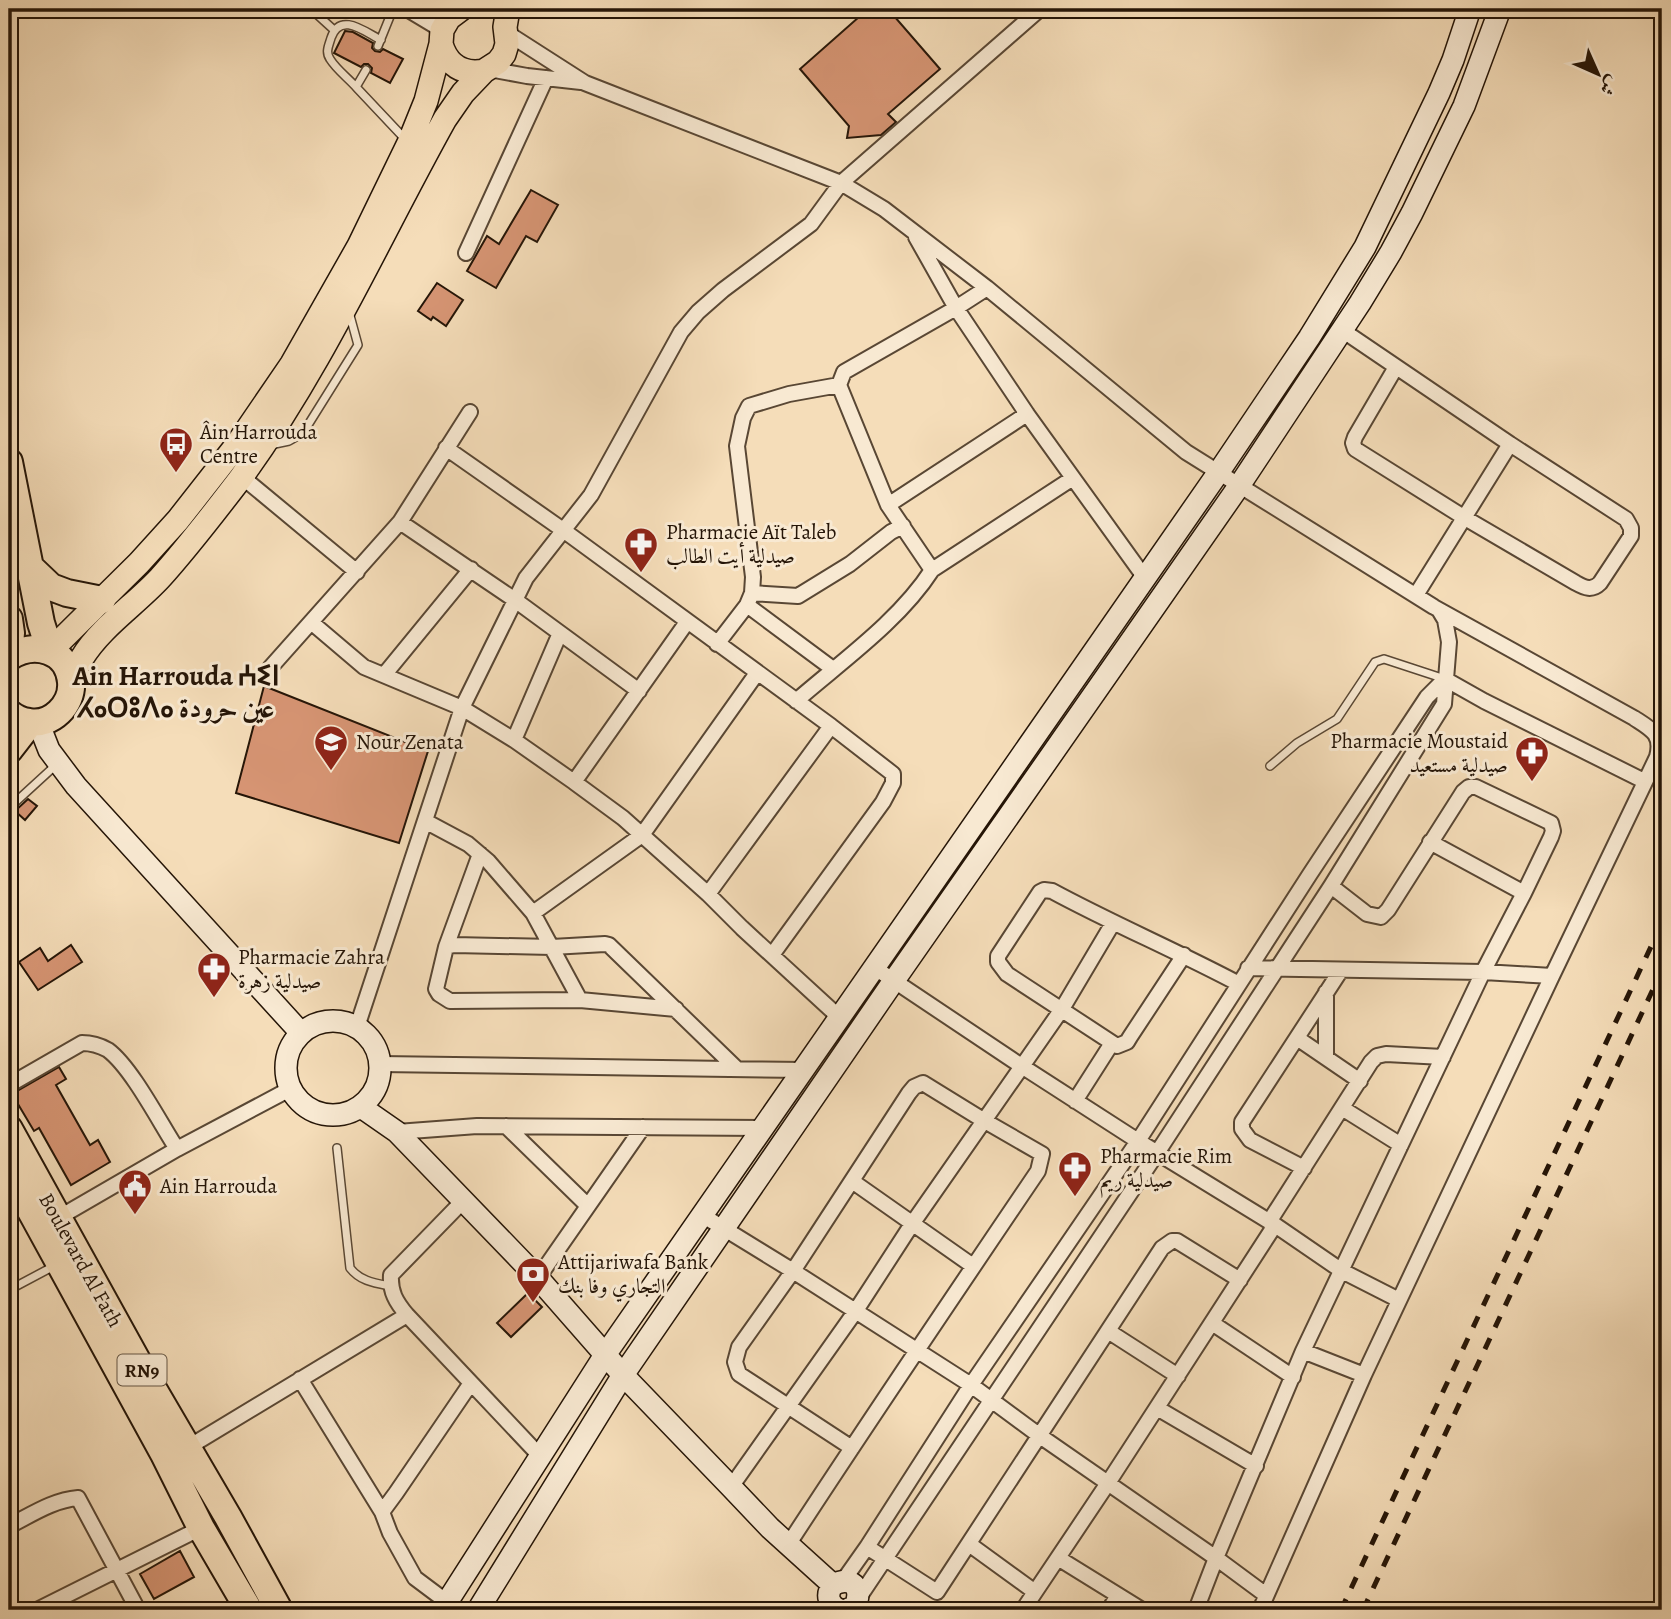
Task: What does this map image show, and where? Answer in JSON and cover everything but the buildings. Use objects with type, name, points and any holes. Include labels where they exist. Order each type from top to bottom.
[{"type":"highway","points":[[9,462],[14,512],[50,651]]},
{"type":"highway","points":[[30,567],[51,587],[102,600]]},
{"type":"highway","points":[[9,639],[18,652],[28,648],[50,651],[68,670],[71,682],[70,694],[59,713],[49,719],[26,719],[9,750]]},
{"type":"highway","name":"Boulevard Al Fath","points":[[9,1129],[13,1161],[60,1263],[201,1528],[249,1610]]},
{"type":"highway","name":"Boulevard Al Fath","points":[[13,1161],[58,1218],[279,1610]]},
{"type":"main road","points":[[71,682],[95,640],[158,580],[200,532],[262,446],[309,374],[445,119],[463,93],[504,54],[507,23],[487,9]]},
{"type":"main road","points":[[453,17],[446,57],[457,67],[470,72],[487,70]]},
{"type":"main road","points":[[50,651],[139,563],[178,520],[236,446],[292,364],[359,246],[409,143],[426,101],[453,17]]},
{"type":"street","points":[[407,9],[453,17]]},
{"type":"street","points":[[357,1027],[462,708],[526,578],[591,495],[681,332],[698,312],[723,290],[811,224],[841,183],[1040,9]]},
{"type":"street","points":[[300,1380],[382,1512],[390,1533],[415,1578],[444,1606],[605,1355],[1309,338],[1364,247],[1453,60],[1470,9]]},
{"type":"street","points":[[478,1610],[623,1375],[1239,486],[1342,330],[1412,213],[1464,106],[1500,9]]},
{"type":"street","points":[[507,23],[585,83]]},
{"type":"street","points":[[1453,60],[1478,69]]},
{"type":"street","points":[[487,70],[585,83],[841,183],[884,209],[987,288],[1186,452],[1439,610],[1634,718],[1651,729],[1657,737],[1660,746],[1657,757],[1399,1300],[1260,1610]]},
{"type":"street","points":[[466,253],[546,78]]},
{"type":"street","points":[[913,231],[956,308],[1027,414],[1144,578]]},
{"type":"street","points":[[932,570],[888,505],[839,385],[844,372],[987,288]]},
{"type":"street","points":[[1342,330],[1626,519],[1631,528],[1631,536],[1596,587],[1588,589],[1576,583],[1355,449],[1354,437],[1396,367]]},
{"type":"street","points":[[717,643],[749,599],[753,577],[737,446],[743,418],[749,406],[789,394],[839,385]]},
{"type":"street","points":[[270,668],[401,522],[470,412]]},
{"type":"street","points":[[888,505],[1027,414]]},
{"type":"street","points":[[1416,595],[1510,444]]},
{"type":"street","points":[[446,448],[563,530],[893,774],[893,783],[883,802],[772,955]]},
{"type":"street","points":[[241,476],[357,572]]},
{"type":"street","points":[[796,701],[895,617],[932,570],[1073,478]]},
{"type":"street","points":[[401,522],[515,600],[639,691]]},
{"type":"street","points":[[749,599],[798,596],[850,564],[902,526]]},
{"type":"street","points":[[384,675],[471,569]]},
{"type":"street","points":[[749,599],[834,669]]},
{"type":"street","points":[[1439,610],[1445,620],[1449,642],[1444,704],[1331,886],[1157,1153],[885,1559],[850,1607],[834,1607],[828,1599],[830,1589],[867,1547],[971,1385],[1138,1141],[1248,968],[1427,697],[1446,679]]},
{"type":"street","points":[[311,622],[364,667],[462,708],[575,782],[642,835],[840,1018]]},
{"type":"street","points":[[575,782],[687,622]]},
{"type":"street","points":[[514,740],[560,633]]},
{"type":"street","points":[[533,913],[642,835],[757,673]]},
{"type":"street","points":[[1446,679],[1484,701],[1644,781]]},
{"type":"street","points":[[26,719],[76,786],[302,1033]]},
{"type":"street","points":[[708,894],[831,726]]},
{"type":"street","points":[[1196,1610],[1303,1351],[1483,972],[1551,837],[1551,823],[1476,787],[1469,787],[1463,792],[1381,917],[1367,914],[1331,886]]},
{"type":"street","points":[[425,821],[468,844],[488,861],[533,913],[580,1000]]},
{"type":"street","points":[[1430,842],[1524,893]]},
{"type":"street","points":[[480,854],[446,947],[436,989],[439,995],[450,1001],[580,1000],[676,1009]]},
{"type":"street","points":[[1184,955],[1127,1042],[1117,1046],[1007,974],[998,962],[998,956],[1040,892],[1044,890],[1052,891],[1113,923],[1184,955],[1239,984]]},
{"type":"street","points":[[731,1487],[855,1312],[983,1120],[1062,1009],[1113,923]]},
{"type":"street","points":[[446,947],[609,945],[737,1069]]},
{"type":"street","points":[[875,968],[1075,1101],[1342,1271],[1399,1300]]},
{"type":"street","points":[[1248,968],[1483,972],[1552,976]]},
{"type":"street","points":[[1304,1168],[1250,1140],[1241,1129],[1242,1122],[1341,971]]},
{"type":"street","points":[[1326,992],[1326,1057]]},
{"type":"street","points":[[331,1021],[357,1027],[375,1047],[380,1064],[379,1081],[367,1100],[346,1114],[327,1115],[311,1111],[290,1089],[286,1075],[286,1059],[291,1046],[302,1033],[314,1025],[331,1021]]},
{"type":"street","points":[[1297,1038],[1360,1081]]},
{"type":"street","points":[[9,1085],[82,1043],[94,1043],[109,1051],[131,1075],[177,1149]]},
{"type":"street","points":[[1075,1101],[1112,1043]]},
{"type":"street","points":[[1023,1610],[1240,1280],[1304,1168],[1371,1062],[1377,1056],[1386,1054],[1443,1057]]},
{"type":"street","points":[[380,1064],[804,1070]]},
{"type":"street","points":[[788,1545],[1038,1171],[1042,1154],[923,1083],[909,1093],[793,1271],[739,1348],[735,1362],[739,1374],[852,1448]]},
{"type":"street","points":[[58,1218],[177,1149],[290,1089]]},
{"type":"street","points":[[367,1100],[538,1278],[623,1375],[731,1487],[788,1545],[838,1583]]},
{"type":"street","points":[[1342,1108],[1401,1145]]},
{"type":"street","points":[[395,1130],[464,1126],[763,1128]]},
{"type":"street","points":[[506,1126],[588,1206]]},
{"type":"street","points":[[538,1278],[643,1127]]},
{"type":"street","points":[[852,1181],[973,1266]]},
{"type":"street","points":[[463,1201],[391,1275],[390,1286],[395,1300],[407,1315],[540,1456]]},
{"type":"street","points":[[702,1215],[971,1385],[1266,1595]]},
{"type":"street","points":[[867,1547],[937,1592],[1162,1248],[1172,1241],[1177,1241],[1240,1280]]},
{"type":"street","points":[[187,1448],[407,1315]]},
{"type":"street","points":[[1212,1323],[1293,1377]]},
{"type":"street","points":[[1108,1331],[1178,1376]]},
{"type":"street","points":[[1303,1351],[1364,1376]]},
{"type":"street","points":[[382,1512],[471,1383]]},
{"type":"street","points":[[1157,1408],[1256,1466]]},
{"type":"street","points":[[9,1526],[51,1504],[78,1498],[138,1610]]},
{"type":"street","points":[[37,1610],[201,1528]]},
{"type":"street","points":[[968,1544],[1035,1592]]},
{"type":"street","points":[[1058,1558],[1142,1610]]},
{"type":"street","points":[[1109,1610],[1118,1595]]},
{"type":"lane","points":[[311,9],[334,30]]},
{"type":"lane","points":[[393,9],[380,43],[347,24],[340,24],[334,30],[328,48],[329,58],[409,143]]},
{"type":"lane","points":[[356,87],[366,70]]},
{"type":"lane","points":[[1270,766],[1297,743],[1337,719],[1375,662],[1384,659],[1446,679]]},
{"type":"lane","points":[[9,808],[58,764]]},
{"type":"lane","points":[[337,1148],[349,1268],[355,1275],[369,1282],[390,1286]]},
{"type":"lane","points":[[9,1290],[60,1263]]},
{"type":"railway","points":[[1341,1610],[1662,923]]},
{"type":"railway","points":[[1363,1610],[1662,970]]},
{"type":"place","name":"Âin Harrouda Centre","points":[[176,474]]},
{"type":"place","name":"Pharmacie Aït Taleb صيدلية أيت الطالب","points":[[641,574]]},
{"type":"place","name":"Nour Zenata","points":[[331,772]]},
{"type":"place","name":"Pharmacie Moustaid صيدلية مستعيد","points":[[1532,783]]},
{"type":"place","name":"Pharmacie Zahra صيدلية زهرة","points":[[214,999]]},
{"type":"place","name":"Pharmacie Rim صيدلية ريم","points":[[1075,1198]]},
{"type":"place","name":"Ain Harrouda","points":[[135,1216]]},
{"type":"place","name":"Attijariwafa Bank التجاري وفا بنك","points":[[533,1304]]},
{"type":"district","name":"Ain Harrouda ⵄⵉⵏ ⵃⴰⵔⵓⴷⴰ عين حرودة","points":[[176,691]]}]
